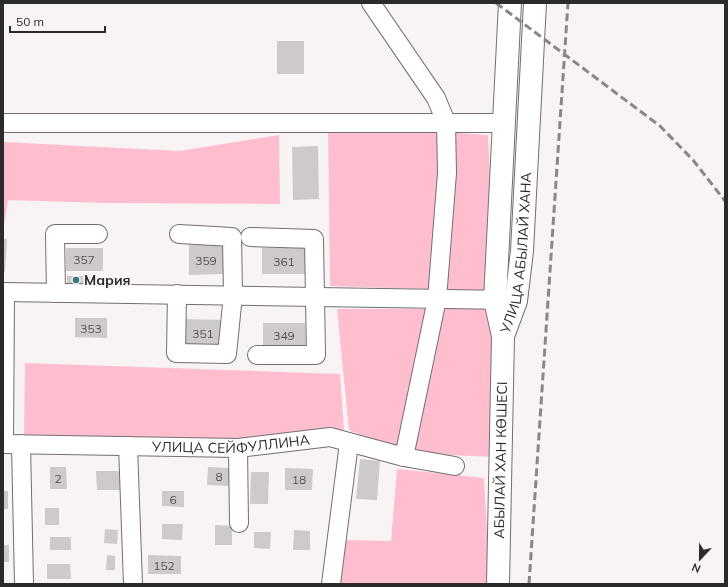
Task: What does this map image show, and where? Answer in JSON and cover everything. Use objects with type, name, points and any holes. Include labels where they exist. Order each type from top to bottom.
[{"type":"main road","name":"УЛИЦА АБЫЛАЙ ХАНА","points":[[503,336],[506,300],[503,123],[510,3]]},
{"type":"main road","name":"УЛИЦА АБЫЛАЙ ХАНА","points":[[506,300],[522,251],[535,3]]},
{"type":"main road","name":"АБЫЛАЙ ХАН КӨШЕСІ","points":[[498,584],[503,336]]},
{"type":"street","points":[[371,3],[436,98],[446,122],[447,173],[437,299],[404,457]]},
{"type":"street","points":[[4,122],[503,123]]},
{"type":"street","points":[[56,293],[55,234],[98,234]]},
{"type":"street","points":[[177,294],[176,353],[227,354],[232,295],[232,237],[179,234]]},
{"type":"street","points":[[250,237],[314,239],[316,356],[257,355]]},
{"type":"street","points":[[24,584],[4,393],[4,292],[506,300]]},
{"type":"street","name":"УЛИЦА СЕЙФУЛЛИНА","points":[[9,444],[238,448],[330,437],[404,457],[455,466]]},
{"type":"street","points":[[331,584],[349,443]]},
{"type":"street","points":[[128,446],[133,584]]},
{"type":"street","points":[[238,448],[239,523]]},
{"type":"shaded area","points":[[328,124],[488,135],[495,291],[330,286]]},
{"type":"shaded area","points":[[279,135],[280,204],[106,203],[8,200],[3,232],[3,142],[179,151]]},
{"type":"shaded area","points":[[337,309],[497,309],[494,457],[408,453],[349,430]]},
{"type":"shaded area","points":[[25,363],[340,374],[344,430],[317,431],[239,442],[24,438]]},
{"type":"shaded area","points":[[397,469],[484,478],[490,584],[339,584],[346,540],[391,541]]},
{"type":"building","points":[[277,41],[304,41],[304,74],[277,74]]},
{"type":"building","points":[[318,146],[319,199],[293,200],[292,147]]},
{"type":"building","points":[[3,239],[7,239],[5,272],[3,272]]},
{"type":"building","points":[[223,244],[223,274],[189,275],[189,245]]},
{"type":"building","points":[[66,248],[103,248],[103,271],[66,271]]},
{"type":"building","points":[[262,248],[306,248],[306,274],[262,274]]},
{"type":"building","points":[[67,276],[84,276],[84,286],[67,285]]},
{"type":"building","points":[[75,318],[107,318],[107,338],[75,337]]},
{"type":"building","points":[[182,319],[224,320],[223,346],[182,345]]},
{"type":"building","points":[[263,323],[305,323],[306,347],[263,347]]},
{"type":"building","points":[[360,459],[380,461],[377,500],[356,499]]},
{"type":"building","points":[[50,467],[66,467],[67,489],[50,489]]},
{"type":"building","points":[[208,467],[231,468],[231,486],[207,485]]},
{"type":"building","points":[[285,468],[313,469],[312,490],[285,490]]},
{"type":"building","points":[[96,471],[122,471],[122,490],[97,490]]},
{"type":"building","points":[[251,472],[269,472],[268,504],[250,504]]},
{"type":"building","points":[[3,491],[8,491],[8,509],[3,509]]},
{"type":"building","points":[[162,491],[184,491],[184,507],[162,506]]},
{"type":"building","points":[[45,508],[59,508],[59,525],[45,525]]},
{"type":"building","points":[[162,524],[183,524],[182,540],[162,539]]},
{"type":"building","points":[[215,525],[232,526],[232,545],[215,545]]},
{"type":"building","points":[[105,529],[118,530],[117,544],[104,543]]},
{"type":"building","points":[[294,530],[310,531],[310,550],[293,550]]},
{"type":"building","points":[[254,532],[271,532],[270,549],[254,548]]},
{"type":"building","points":[[50,537],[71,537],[71,550],[50,550]]},
{"type":"building","points":[[3,545],[9,545],[9,562],[3,562]]},
{"type":"building","points":[[107,555],[115,556],[115,570],[106,570]]},
{"type":"building","points":[[148,555],[181,556],[181,574],[148,574]]},
{"type":"building","points":[[47,564],[70,564],[71,579],[47,579]]},
{"type":"railway","points":[[496,3],[660,126],[693,160],[725,201]]},
{"type":"railway","points":[[529,584],[568,3]]},
{"type":"place","name":"Мария","points":[[76,280]]}]
